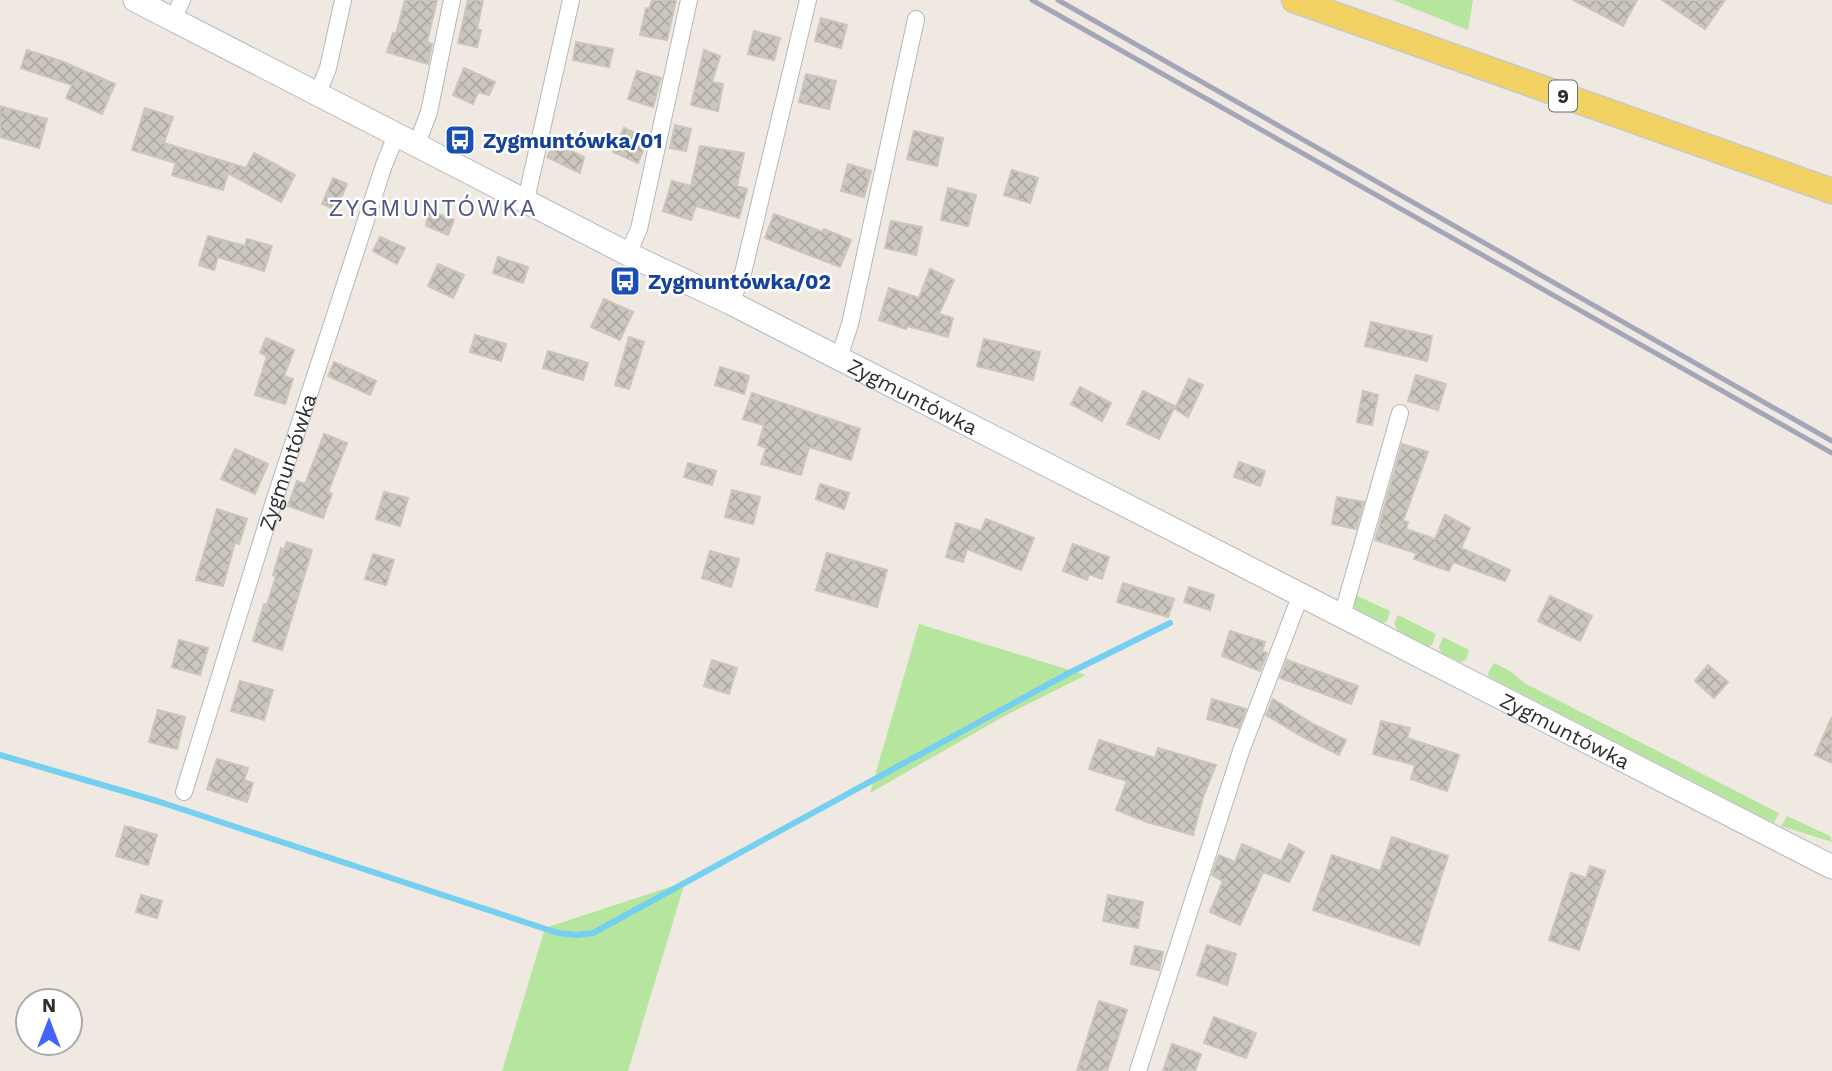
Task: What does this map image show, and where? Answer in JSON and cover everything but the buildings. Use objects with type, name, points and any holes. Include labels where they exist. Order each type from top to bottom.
[{"type":"main road","name":"9","points":[[1294,0],[1832,191]]},
{"type":"street","name":"Zygmuntówka","points":[[135,0],[178,10],[318,93],[628,254],[731,303],[1832,867]]},
{"type":"street","points":[[318,93],[328,68],[343,0]]},
{"type":"street","points":[[407,139],[429,112],[452,0]]},
{"type":"street","points":[[526,200],[571,0]]},
{"type":"street","points":[[628,254],[639,229],[690,0]]},
{"type":"street","points":[[731,303],[743,273],[808,0]]},
{"type":"street","points":[[839,358],[850,324],[916,19]]},
{"type":"street","name":"Zygmuntówka","points":[[184,792],[272,507],[384,165],[407,139]]},
{"type":"street","points":[[1342,616],[1400,413]]},
{"type":"street","points":[[1138,1071],[1241,751],[1301,594]]},
{"type":"green space","points":[[1393,0],[1473,0],[1468,30]]},
{"type":"green space","points":[[1355,595],[1390,611],[1387,621],[1383,623],[1354,608]]},
{"type":"green space","points":[[1398,615],[1436,634],[1432,645],[1428,647],[1397,630],[1394,623]]},
{"type":"green space","points":[[919,624],[1086,675],[1008,714],[870,793]]},
{"type":"green space","points":[[1443,637],[1469,650],[1466,660],[1461,662],[1441,653],[1439,647]]},
{"type":"green space","points":[[1494,663],[1526,684],[1779,813],[1774,823],[1489,677],[1488,673]]},
{"type":"green space","points":[[1787,816],[1830,836],[1832,842],[1781,826]]},
{"type":"green space","points":[[685,882],[628,1071],[502,1071],[545,928]]},
{"type":"waterway","points":[[0,755],[157,801],[558,933],[577,935],[593,933],[1069,673],[1170,623]]},
{"type":"railway","points":[[1032,0],[1832,453]]},
{"type":"railway","points":[[1058,0],[1832,441]]},
{"type":"place","name":"Zygmuntówka/01","points":[[460,140]]},
{"type":"place","name":"Zygmuntówka/02","points":[[625,281]]},
{"type":"district","name":"ZYGMUNTÓWKA","points":[[433,208]]}]
